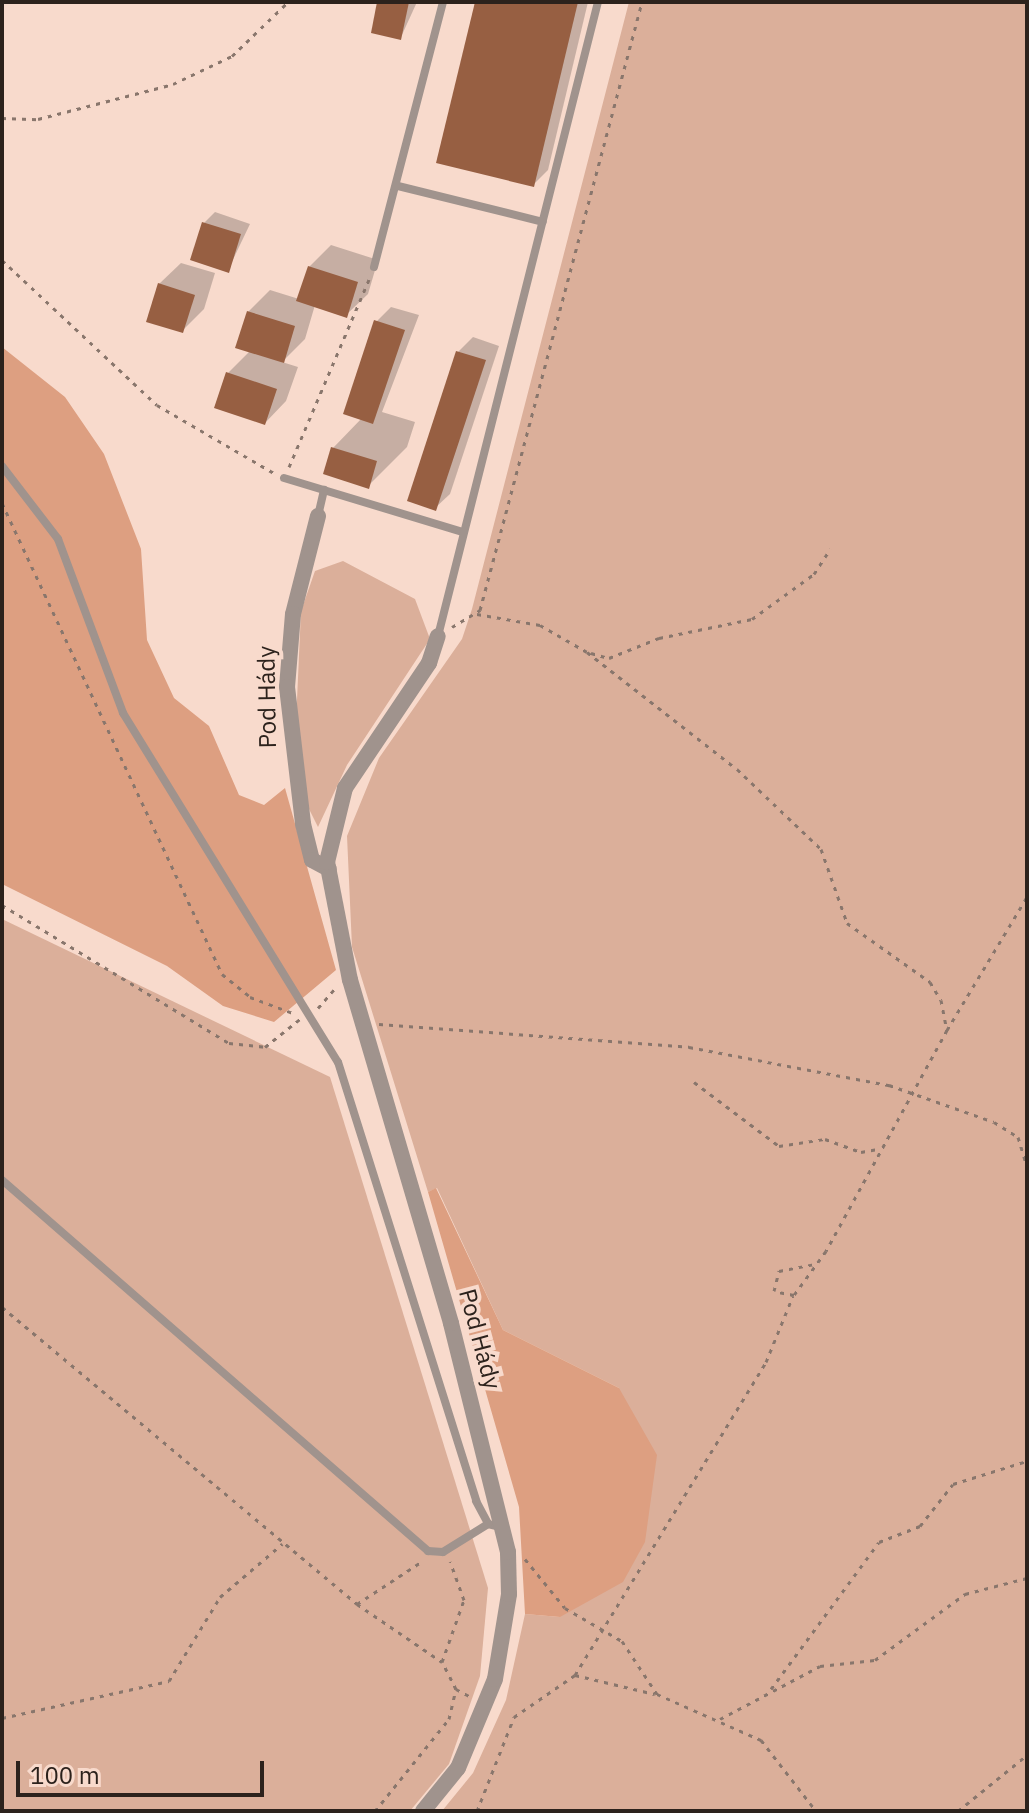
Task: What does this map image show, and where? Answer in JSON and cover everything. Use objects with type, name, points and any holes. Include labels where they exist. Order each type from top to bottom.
[{"type":"street","name":"Pod Hády","points":[[318,516],[293,614],[287,687],[303,824],[312,860],[329,869]]},
{"type":"street","name":"Pod Hády","points":[[423,1811],[458,1768],[495,1679],[509,1594],[508,1552],[497,1526],[350,980],[329,869],[345,788],[429,663],[438,636]]},
{"type":"lane","points":[[374,267],[398,186],[443,2]]},
{"type":"lane","points":[[438,636],[598,2]]},
{"type":"lane","points":[[398,186],[543,222]]},
{"type":"lane","points":[[2,466],[58,539],[123,713],[305,1014],[338,1062],[404,1290],[497,1526],[443,1552],[428,1551],[2,1180]]},
{"type":"lane","points":[[284,478],[463,532]]},
{"type":"lane","points":[[318,516],[324,490]]},
{"type":"path","points":[[2,118],[38,119],[173,84],[232,56],[288,2]]},
{"type":"path","points":[[477,614],[642,2]]},
{"type":"path","points":[[2,260],[157,405],[284,478],[374,267]]},
{"type":"path","points":[[2,503],[222,974],[250,997],[305,1014]]},
{"type":"path","points":[[587,652],[609,658],[659,638],[752,619],[814,574],[830,549]]},
{"type":"path","points":[[438,636],[477,614],[540,625],[587,652],[737,769],[821,849],[847,923],[930,982],[947,1030]]},
{"type":"path","points":[[477,1811],[514,1717],[575,1675],[599,1629],[636,1581],[686,1486],[766,1362],[794,1295],[1027,897]]},
{"type":"path","points":[[2,905],[242,1048],[272,1044],[350,980]]},
{"type":"path","points":[[365,1030],[394,1025],[689,1047],[914,1092],[970,1108],[1018,1137],[1027,1166]]},
{"type":"path","points":[[694,1082],[779,1146],[825,1139],[870,1153],[881,1147]]},
{"type":"path","points":[[794,1295],[778,1296],[775,1275],[814,1264]]},
{"type":"path","points":[[2,1307],[357,1604],[442,1662],[456,1689],[449,1719],[375,1811]]},
{"type":"path","points":[[771,1689],[879,1542],[920,1526],[953,1484],[1027,1461]]},
{"type":"path","points":[[2,1718],[169,1681],[220,1597],[283,1543]]},
{"type":"path","points":[[357,1604],[428,1551]]},
{"type":"path","points":[[442,1662],[464,1600],[443,1552]]},
{"type":"path","points":[[508,1552],[523,1557],[565,1608],[622,1641],[657,1694]]},
{"type":"path","points":[[718,1720],[771,1689],[820,1666],[875,1660],[965,1594],[1027,1578]]},
{"type":"path","points":[[575,1675],[615,1678],[761,1740],[816,1811]]},
{"type":"path","points":[[958,1811],[1027,1755]]},
{"type":"shaded area","points":[[629,2],[1027,2],[1027,1811],[442,1811],[473,1773],[506,1700],[525,1614],[560,1617],[619,1388],[503,1330],[437,1188],[428,1192],[352,947],[347,836],[379,758],[462,639]]},
{"type":"shaded area","points":[[2,347],[65,397],[104,454],[141,549],[147,640],[174,698],[209,726],[239,795],[264,805],[285,788],[336,970],[274,1022],[223,1006],[167,966],[2,884]]},
{"type":"shaded area","points":[[343,561],[415,599],[430,639],[347,765],[318,827],[307,805],[296,722],[301,611],[315,571]]},
{"type":"shaded area","points":[[2,919],[330,1077],[488,1588],[480,1676],[449,1764],[410,1811],[2,1811]]},
{"type":"shaded area","points":[[436,1188],[503,1330],[619,1388],[657,1455],[645,1542],[623,1582],[560,1617],[525,1614],[519,1507],[428,1192]]},
{"type":"building","points":[[377,2],[409,2],[401,40],[371,33]]},
{"type":"building","points":[[475,2],[578,2],[534,187],[436,163]]},
{"type":"building","points":[[202,222],[241,234],[229,273],[190,260]]},
{"type":"building","points":[[308,266],[358,282],[347,318],[296,301]]},
{"type":"building","points":[[158,283],[195,295],[183,333],[146,322]]},
{"type":"building","points":[[247,311],[295,326],[284,363],[235,348]]},
{"type":"building","points":[[374,320],[405,330],[373,424],[343,414]]},
{"type":"building","points":[[456,351],[486,360],[436,511],[407,501]]},
{"type":"building","points":[[226,372],[277,389],[265,425],[214,408]]},
{"type":"building","points":[[331,447],[377,461],[369,489],[323,474]]}]
